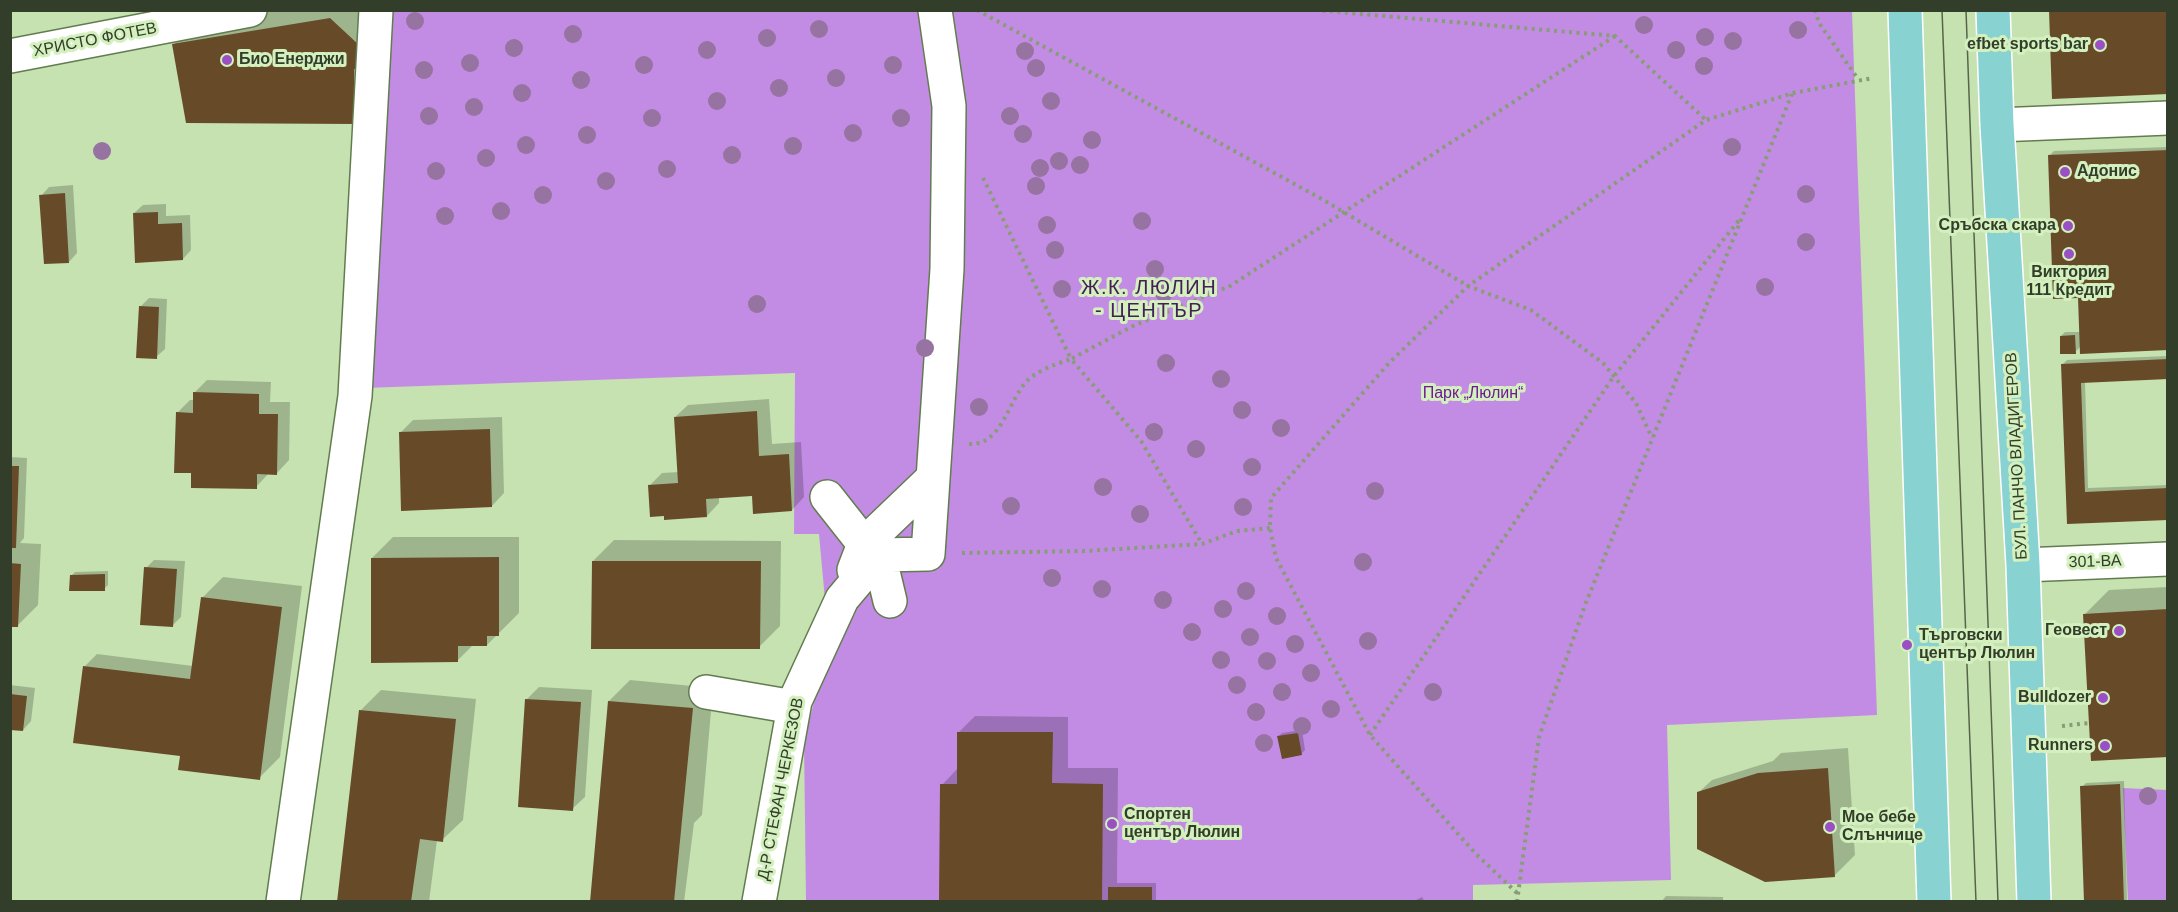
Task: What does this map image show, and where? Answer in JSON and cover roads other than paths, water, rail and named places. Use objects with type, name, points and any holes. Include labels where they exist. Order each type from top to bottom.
[{"type":"main road","points":[[1905,10],[1934,902]]},
{"type":"main road","name":"БУЛ. ПАНЧО ВЛАДИГЕРОВ","points":[[1993,10],[1997,125],[2023,565],[2034,902]]},
{"type":"street","name":"ХРИСТО ФОТЕВ","points":[[10,56],[250,10]]},
{"type":"street","points":[[283,902],[355,396],[376,10]]},
{"type":"street","points":[[871,549],[928,554],[947,269],[949,106],[935,10]]},
{"type":"street","points":[[1997,125],[2168,118]]},
{"type":"street","name":"Д-Р СТЕФАН ЧЕРКЕЗОВ","points":[[759,902],[794,707],[842,600],[871,549],[932,479]]},
{"type":"street","points":[[826,497],[871,549],[890,601]]},
{"type":"street","name":"301-ВА","points":[[2023,565],[2168,559]]},
{"type":"street","points":[[706,692],[794,707]]},
{"type":"tram line","points":[[1942,10],[1976,902]]},
{"type":"tram line","points":[[1966,10],[1998,902]]},
{"type":"place","name":"efbet sports bar","points":[[2100,45]]},
{"type":"place","name":"Био Енерджи","points":[[227,60]]},
{"type":"place","name":"Адонис","points":[[2065,172]]},
{"type":"place","name":"Сръбска скара","points":[[2068,226]]},
{"type":"place","name":"Виктория 111 Кредит","points":[[2069,254]]},
{"type":"place","name":"Геовест","points":[[2119,631]]},
{"type":"place","name":"Търговски център Люлин","points":[[1907,645]]},
{"type":"place","name":"Bulldozer","points":[[2103,698]]},
{"type":"place","name":"Runners","points":[[2105,746]]},
{"type":"place","name":"Спортен център Люлин","points":[[1112,824]]},
{"type":"place","name":"Мое бебе Слънчице","points":[[1830,827]]},
{"type":"district","name":"Ж.К. ЛЮЛИН - ЦЕНТЪР","points":[[1149,300]]},
{"type":"park label","name":"Парк „Люлин“","points":[[1473,394]]}]
